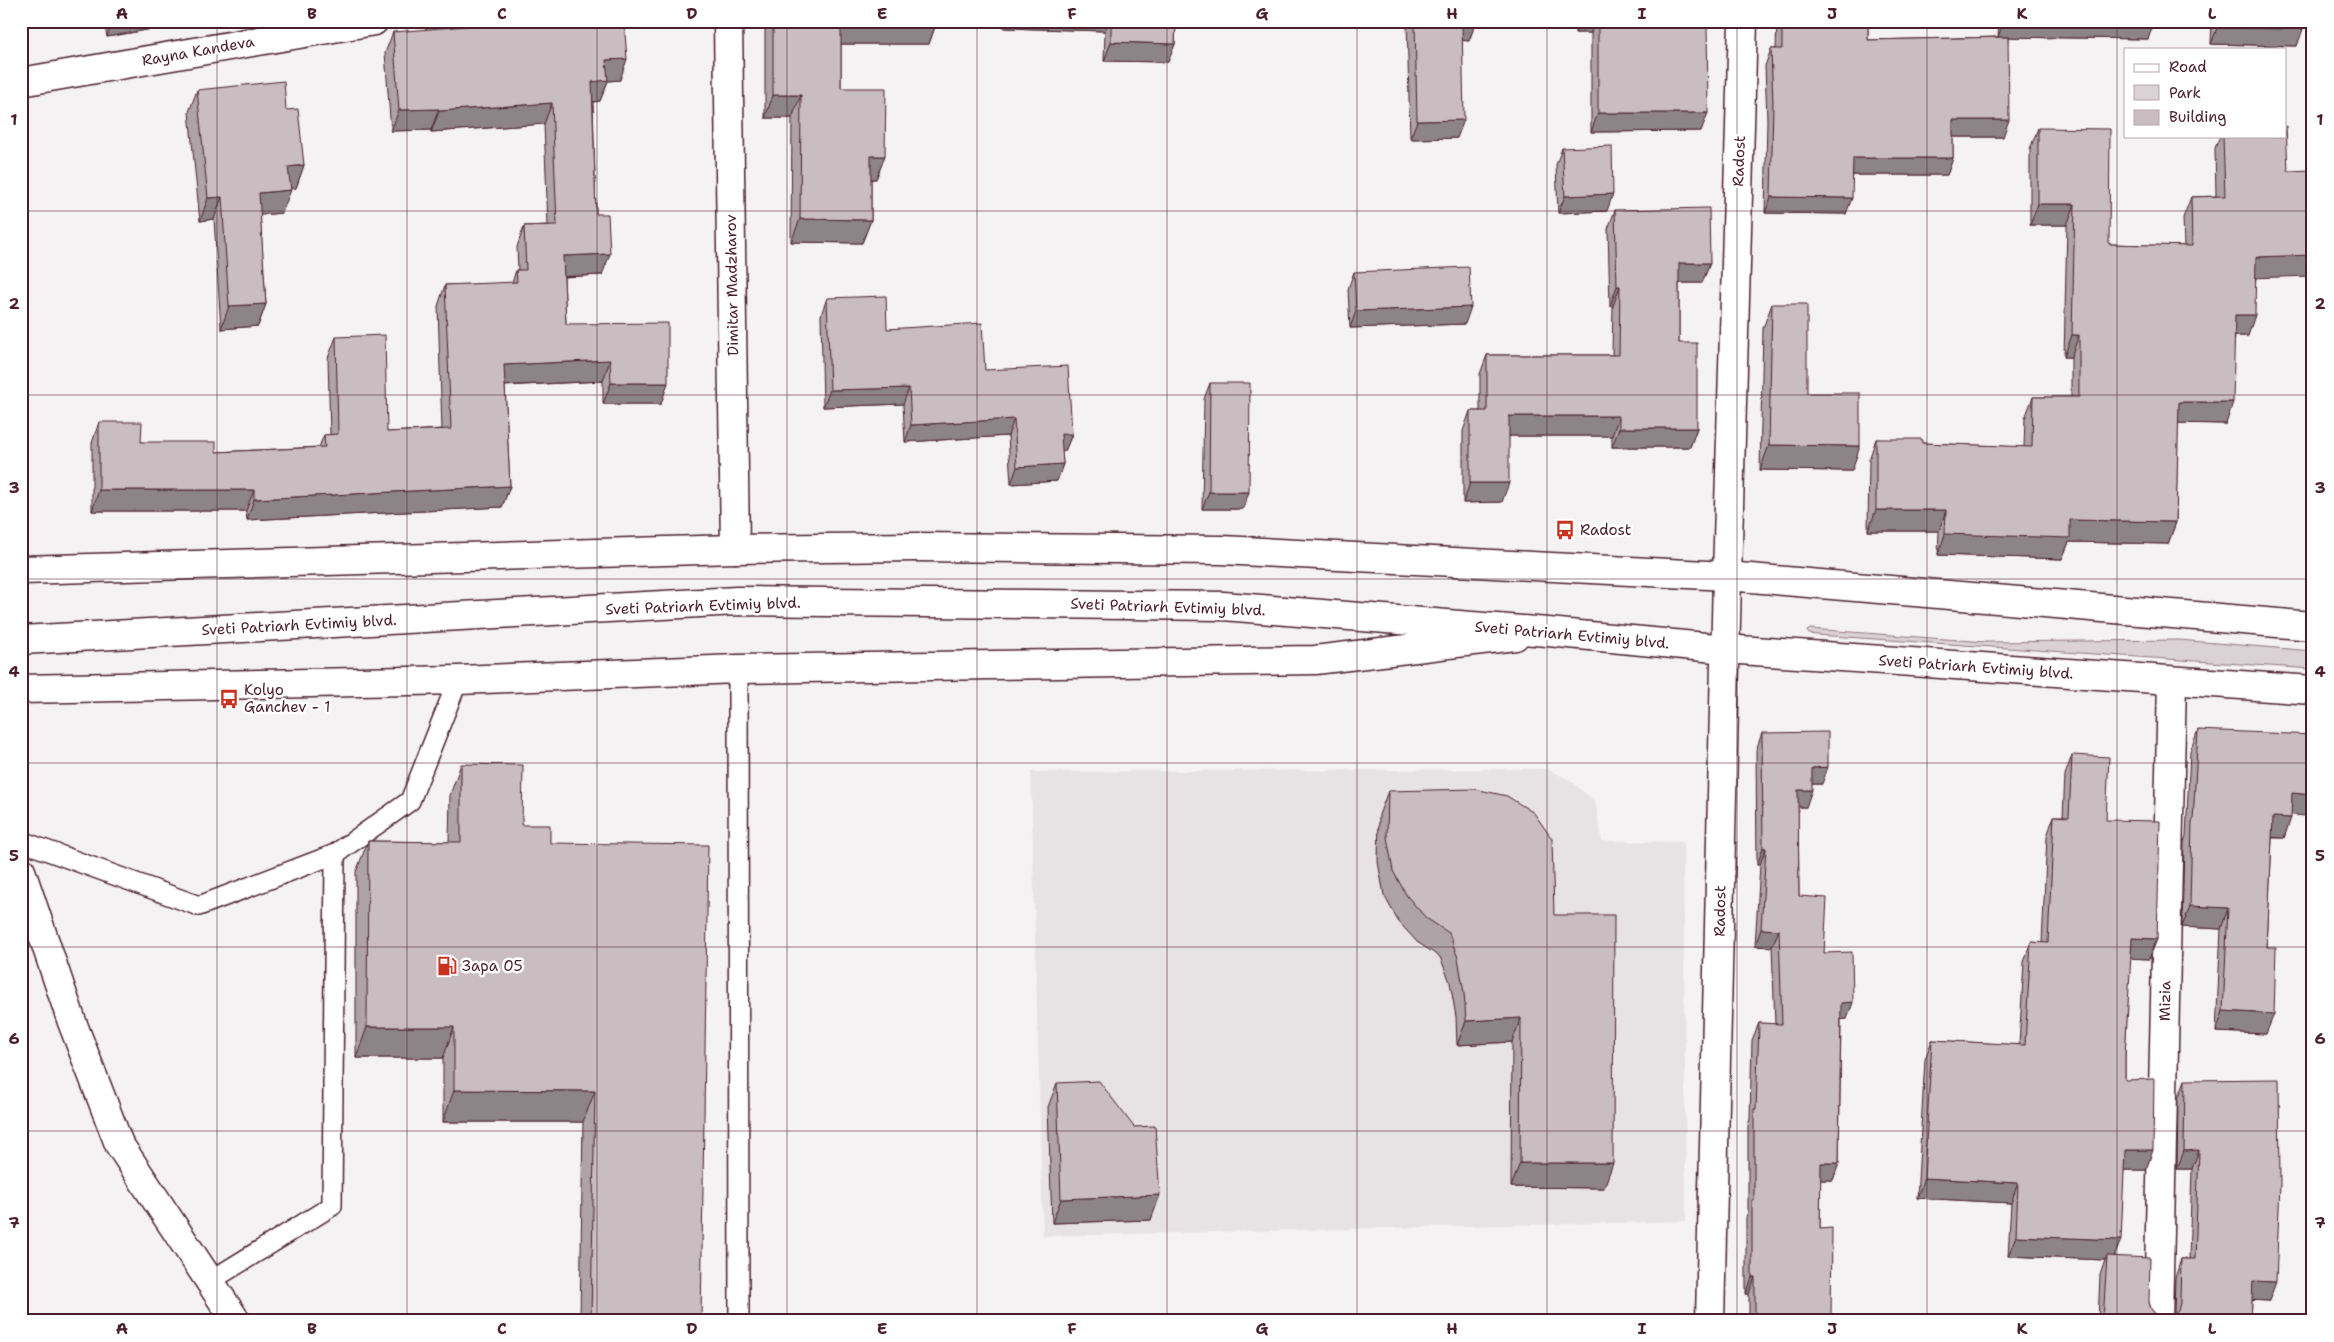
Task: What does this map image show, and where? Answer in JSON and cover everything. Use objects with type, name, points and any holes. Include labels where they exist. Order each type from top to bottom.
[{"type":"street","name":"Rayna Kandeva","points":[[21,82],[374,21]]},
{"type":"street","name":"Dimitar Madzharov","points":[[728,21],[735,549]]},
{"type":"street","name":"Radost","points":[[1710,1321],[1727,576],[1743,21]]},
{"type":"street","points":[[21,570],[735,549],[916,547],[1222,550],[1727,576],[2313,626]]},
{"type":"street","name":"Sveti Patriarh Evtimiy blvd.","points":[[21,640],[737,601],[1223,606],[1726,648],[2313,690]]},
{"type":"street","points":[[21,689],[458,680],[738,669],[1315,660],[1548,632]]},
{"type":"street","name":"Mizia","points":[[2158,1321],[2172,681]]},
{"type":"street","points":[[21,871],[72,1022],[119,1144],[236,1321]]},
{"type":"lane","points":[[738,669],[739,1321]]},
{"type":"lane","points":[[21,840],[198,906],[335,854],[410,801],[458,680]]},
{"type":"lane","points":[[210,1281],[332,1206],[335,854]]},
{"type":"shaded area","points":[[1547,769],[1570,780],[1595,802],[1602,841],[1683,842],[1686,1221],[1043,1236],[1031,772]]},
{"type":"green space","points":[[1810,629],[1986,642],[2179,640],[2313,651],[2313,669],[1817,635],[1809,634],[1807,631]]},
{"type":"building","points":[[530,21],[624,21],[627,59],[606,60],[608,80],[592,82],[596,214],[608,214],[610,254],[563,256],[566,324],[668,323],[668,383],[611,383],[610,360],[504,365],[510,486],[254,499],[254,490],[99,490],[99,422],[142,422],[141,442],[216,442],[216,452],[325,447],[324,435],[338,434],[336,337],[385,335],[387,432],[451,429],[445,285],[517,282],[516,270],[526,270],[524,226],[557,225],[552,103],[439,111],[439,109],[399,110],[393,32]]},
{"type":"building","points":[[773,21],[841,21],[841,88],[886,88],[885,156],[871,156],[871,220],[800,219],[801,95],[773,95]]},
{"type":"building","points":[[1111,21],[1176,21],[1175,44],[1111,42]]},
{"type":"building","points":[[1415,21],[1476,21],[1462,22],[1464,120],[1417,121]]},
{"type":"building","points":[[1598,21],[1707,21],[1708,113],[1598,113]]},
{"type":"building","points":[[1782,21],[1868,21],[1868,40],[2008,37],[2009,120],[1953,120],[1953,158],[1853,158],[1852,198],[1771,197],[1773,103],[1771,49],[1782,49]]},
{"type":"building","points":[[2218,21],[2303,21],[2303,29],[2217,28]]},
{"type":"building","points":[[284,81],[286,110],[298,109],[304,165],[288,167],[291,190],[259,193],[266,304],[229,306],[222,197],[208,198],[197,90]]},
{"type":"building","points":[[2286,126],[2288,171],[2313,170],[2313,255],[2256,257],[2255,315],[2235,315],[2233,402],[2179,402],[2176,522],[2070,520],[2070,538],[1945,534],[1946,510],[1876,510],[1876,439],[1922,439],[1922,443],[2032,447],[2033,397],[2079,397],[2079,335],[2072,335],[2075,204],[2038,204],[2038,128],[2110,129],[2109,244],[2192,246],[2191,197],[2225,196],[2223,138],[2286,138]]},
{"type":"building","points":[[1612,146],[1613,194],[1565,196],[1562,148]]},
{"type":"building","points":[[1709,208],[1710,263],[1679,263],[1679,343],[1697,343],[1697,428],[1619,428],[1619,416],[1509,416],[1509,483],[1470,483],[1470,411],[1487,411],[1487,355],[1619,355],[1620,286],[1617,286],[1615,210]]},
{"type":"building","points":[[1469,267],[1471,307],[1356,311],[1354,272]]},
{"type":"building","points":[[886,296],[887,329],[982,323],[985,370],[1068,366],[1072,434],[1061,434],[1063,464],[1017,467],[1014,419],[911,425],[909,388],[830,390],[827,298]]},
{"type":"building","points":[[1772,304],[1807,304],[1807,393],[1860,393],[1860,446],[1769,445]]},
{"type":"building","points":[[1210,383],[1250,383],[1249,492],[1209,492]]},
{"type":"building","points":[[2198,730],[2313,735],[2313,795],[2292,793],[2291,818],[2273,817],[2267,947],[2276,947],[2274,1014],[2223,1011],[2228,908],[2190,906],[2192,821]]},
{"type":"building","points":[[1828,732],[1828,767],[1812,768],[1812,790],[1798,790],[1799,896],[1827,898],[1824,953],[1852,952],[1853,1002],[1841,1003],[1839,1163],[1821,1163],[1820,1229],[1832,1228],[1831,1321],[1755,1321],[1755,1277],[1752,1277],[1752,1200],[1754,1200],[1754,1109],[1756,1109],[1759,1023],[1782,1024],[1779,930],[1761,929],[1766,848],[1763,848],[1762,733]]},
{"type":"building","points":[[2072,755],[2109,757],[2106,820],[2160,821],[2157,939],[2132,938],[2125,1055],[2125,1080],[2154,1079],[2153,1150],[2125,1150],[2121,1240],[2016,1236],[2018,1183],[1924,1178],[1932,1040],[2025,1045],[2031,942],[2048,943],[2054,816],[2069,817]]},
{"type":"building","points":[[461,764],[523,765],[522,825],[550,825],[550,843],[708,845],[701,1321],[591,1321],[595,1091],[454,1090],[454,1027],[367,1027],[368,841],[461,842]]},
{"type":"building","points":[[1475,789],[1507,796],[1534,813],[1552,839],[1554,915],[1614,915],[1613,1163],[1520,1163],[1521,1018],[1466,1021],[1464,993],[1458,958],[1449,933],[1426,918],[1407,896],[1393,871],[1387,837],[1388,791]]},
{"type":"building","points":[[2279,1079],[2280,1184],[2276,1282],[2253,1281],[2251,1321],[2103,1321],[2107,1256],[2150,1258],[2149,1302],[2151,1309],[2157,1316],[2164,1318],[2172,1316],[2178,1311],[2180,1303],[2181,1259],[2195,1259],[2199,1150],[2184,1151],[2185,1080]]},
{"type":"building","points":[[1099,1081],[1134,1127],[1155,1126],[1160,1195],[1061,1199],[1057,1083]]},
{"type":"place","name":"Radost","points":[[1565,530]]},
{"type":"place","name":"Kolyo Ganchev - 1","points":[[229,699]]},
{"type":"place","name":"Зара 05","points":[[447,966]]}]
